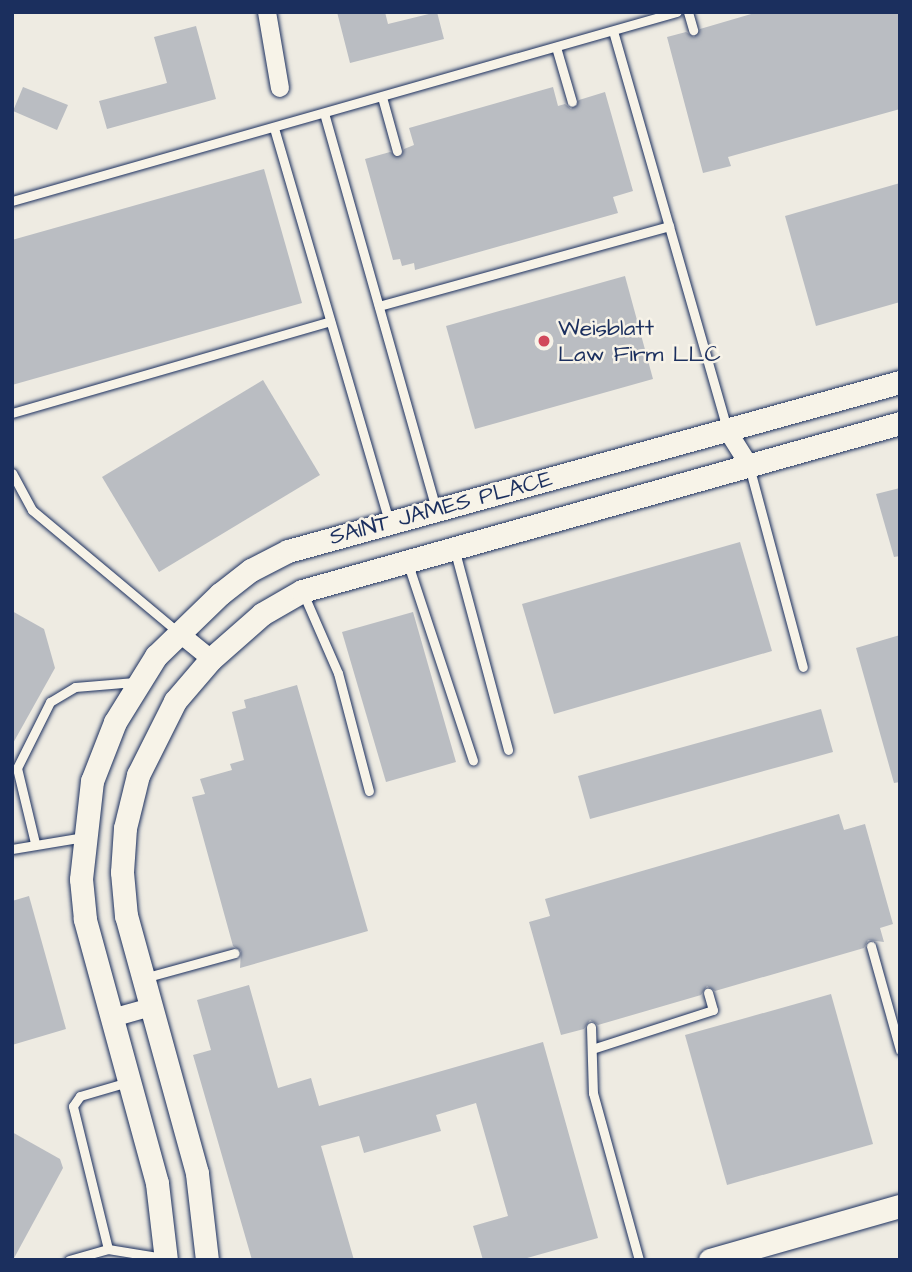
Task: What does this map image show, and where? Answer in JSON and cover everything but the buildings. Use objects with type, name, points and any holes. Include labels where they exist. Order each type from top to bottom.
[{"type":"street","points":[[267,12],[280,88]]},
{"type":"street","name":"SAINT JAMES PLACE","points":[[166,1259],[157,1182],[85,919],[81,879],[92,781],[115,722],[156,656],[178,633],[251,570],[288,551],[900,382]]},
{"type":"street","name":"SAINT JAMES PLACE","points":[[207,1260],[197,1173],[127,916],[122,872],[125,828],[151,745],[175,701],[211,659],[262,614],[302,591],[900,423]]},
{"type":"street","points":[[727,430],[749,465]]},
{"type":"street","points":[[178,633],[211,659]]},
{"type":"street","points":[[112,1018],[150,1007]]},
{"type":"street","points":[[710,1260],[900,1206]]},
{"type":"lane","points":[[12,201],[677,12]]},
{"type":"lane","points":[[688,12],[693,30]]},
{"type":"lane","points":[[613,31],[727,430]]},
{"type":"lane","points":[[556,47],[572,102]]},
{"type":"lane","points":[[382,97],[397,150]]},
{"type":"lane","points":[[324,113],[437,510]]},
{"type":"lane","points":[[274,128],[389,522]]},
{"type":"lane","points":[[379,306],[669,226]]},
{"type":"lane","points":[[12,413],[330,321]]},
{"type":"lane","points":[[749,465],[803,667]]},
{"type":"lane","points":[[12,473],[32,510],[178,633]]},
{"type":"lane","points":[[453,547],[508,750]]},
{"type":"lane","points":[[407,560],[473,761]]},
{"type":"lane","points":[[302,591],[334,661],[369,791]]},
{"type":"lane","points":[[35,843],[17,768],[50,702],[75,687],[140,682]]},
{"type":"lane","points":[[12,849],[35,843],[84,837]]},
{"type":"lane","points":[[871,946],[900,1051]]},
{"type":"lane","points":[[143,979],[235,953]]},
{"type":"lane","points":[[593,1049],[713,1010],[708,993]]},
{"type":"lane","points":[[591,1027],[593,1049],[589,1069],[593,1093],[639,1260]]},
{"type":"lane","points":[[108,1249],[73,1106],[80,1097],[129,1082]]},
{"type":"lane","points":[[69,1260],[108,1249],[166,1259]]},
{"type":"place","name":"Weisblatt Law Firm LLC","points":[[544,341]]}]
